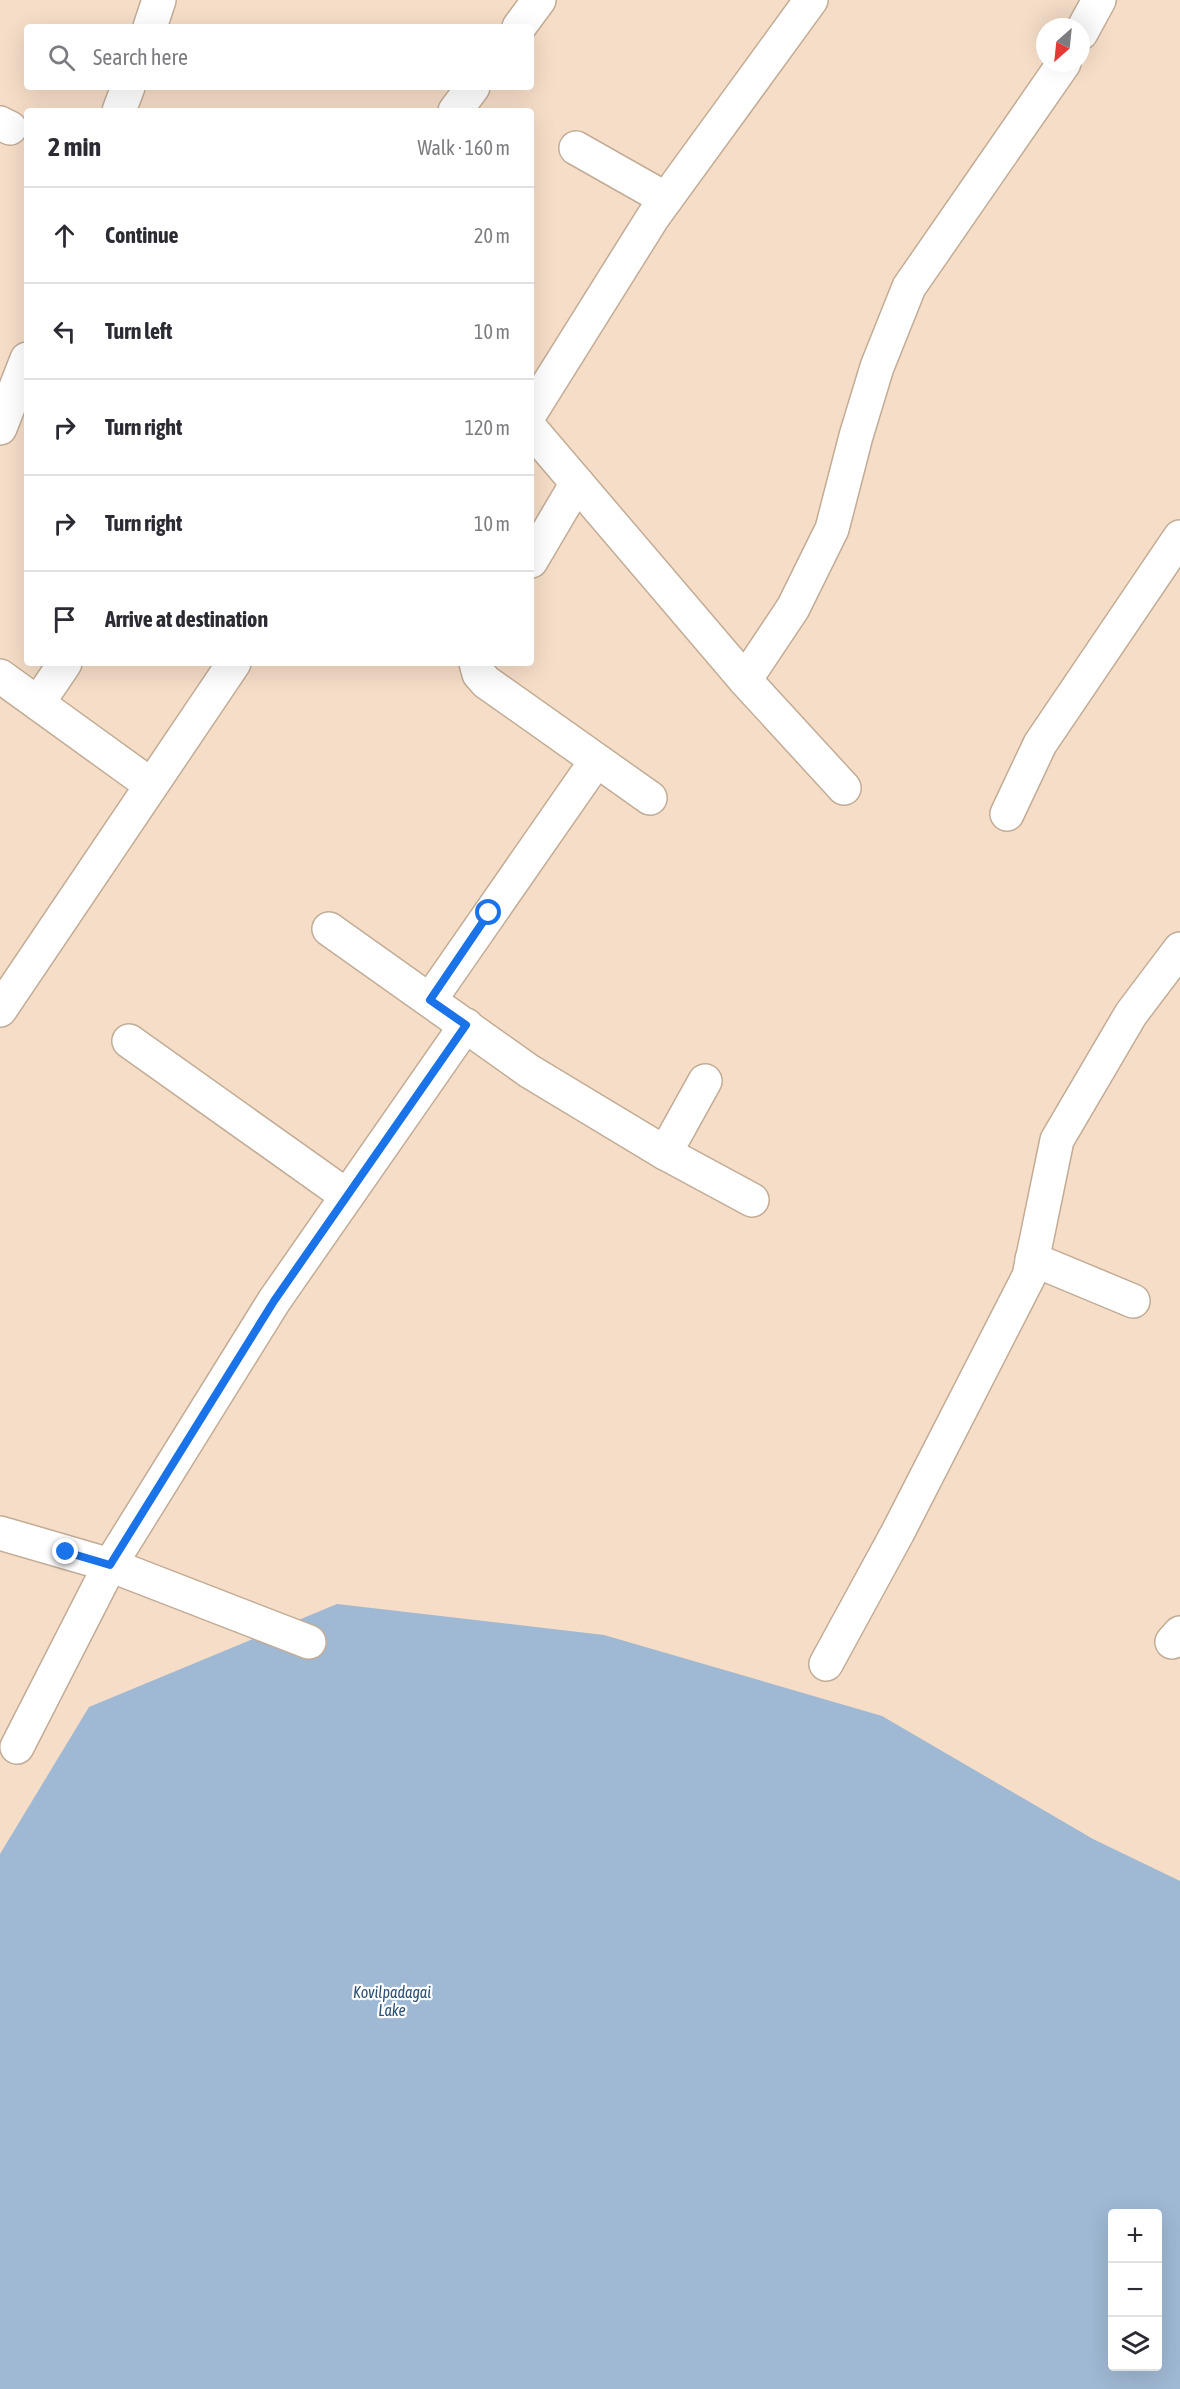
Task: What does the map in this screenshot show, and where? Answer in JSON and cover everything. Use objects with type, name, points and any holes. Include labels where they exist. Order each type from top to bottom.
[{"type":"street","points":[[151,24],[159,0]]},
{"type":"street","points":[[521,24],[539,0]]},
{"type":"street","points":[[534,407],[666,199],[811,0]]},
{"type":"street","points":[[1089,18],[1099,0]]},
{"type":"street","points":[[745,680],[793,608],[832,529],[877,367],[909,287],[1058,72]]},
{"type":"street","points":[[120,108],[127,90]]},
{"type":"street","points":[[457,108],[471,90]]},
{"type":"street","points":[[576,148],[666,199]]},
{"type":"street","points":[[0,428],[24,367]]},
{"type":"street","points":[[534,435],[745,680],[844,788]]},
{"type":"street","points":[[534,556],[577,483]]},
{"type":"street","points":[[1007,814],[1040,744],[1180,537]]},
{"type":"street","points":[[38,704],[63,666]]},
{"type":"street","points":[[0,1010],[232,666]]},
{"type":"street","points":[[477,666],[478,674],[486,682],[650,798]]},
{"type":"street","points":[[0,676],[152,785]]},
{"type":"street","points":[[430,1000],[596,761]]},
{"type":"street","points":[[329,929],[529,1071],[665,1153],[752,1200]]},
{"type":"street","points":[[826,1664],[898,1532],[1029,1276],[1057,1140],[1131,1014],[1180,949]]},
{"type":"street","points":[[17,1747],[110,1565],[274,1301],[466,1025]]},
{"type":"street","points":[[129,1041],[346,1196]]},
{"type":"street","points":[[665,1153],[705,1081]]},
{"type":"street","points":[[1032,1259],[1133,1301]]},
{"type":"street","points":[[0,1533],[110,1565],[309,1642]]},
{"type":"water","name":"Kovilpadagai Lake","points":[[337,1604],[604,1635],[882,1716],[1093,1839],[1180,1881],[1180,2389],[0,2389],[0,1854],[89,1707]]},
{"type":"route","points":[[66,1552],[110,1565],[274,1301],[466,1025],[430,1000],[489,913]]}]
